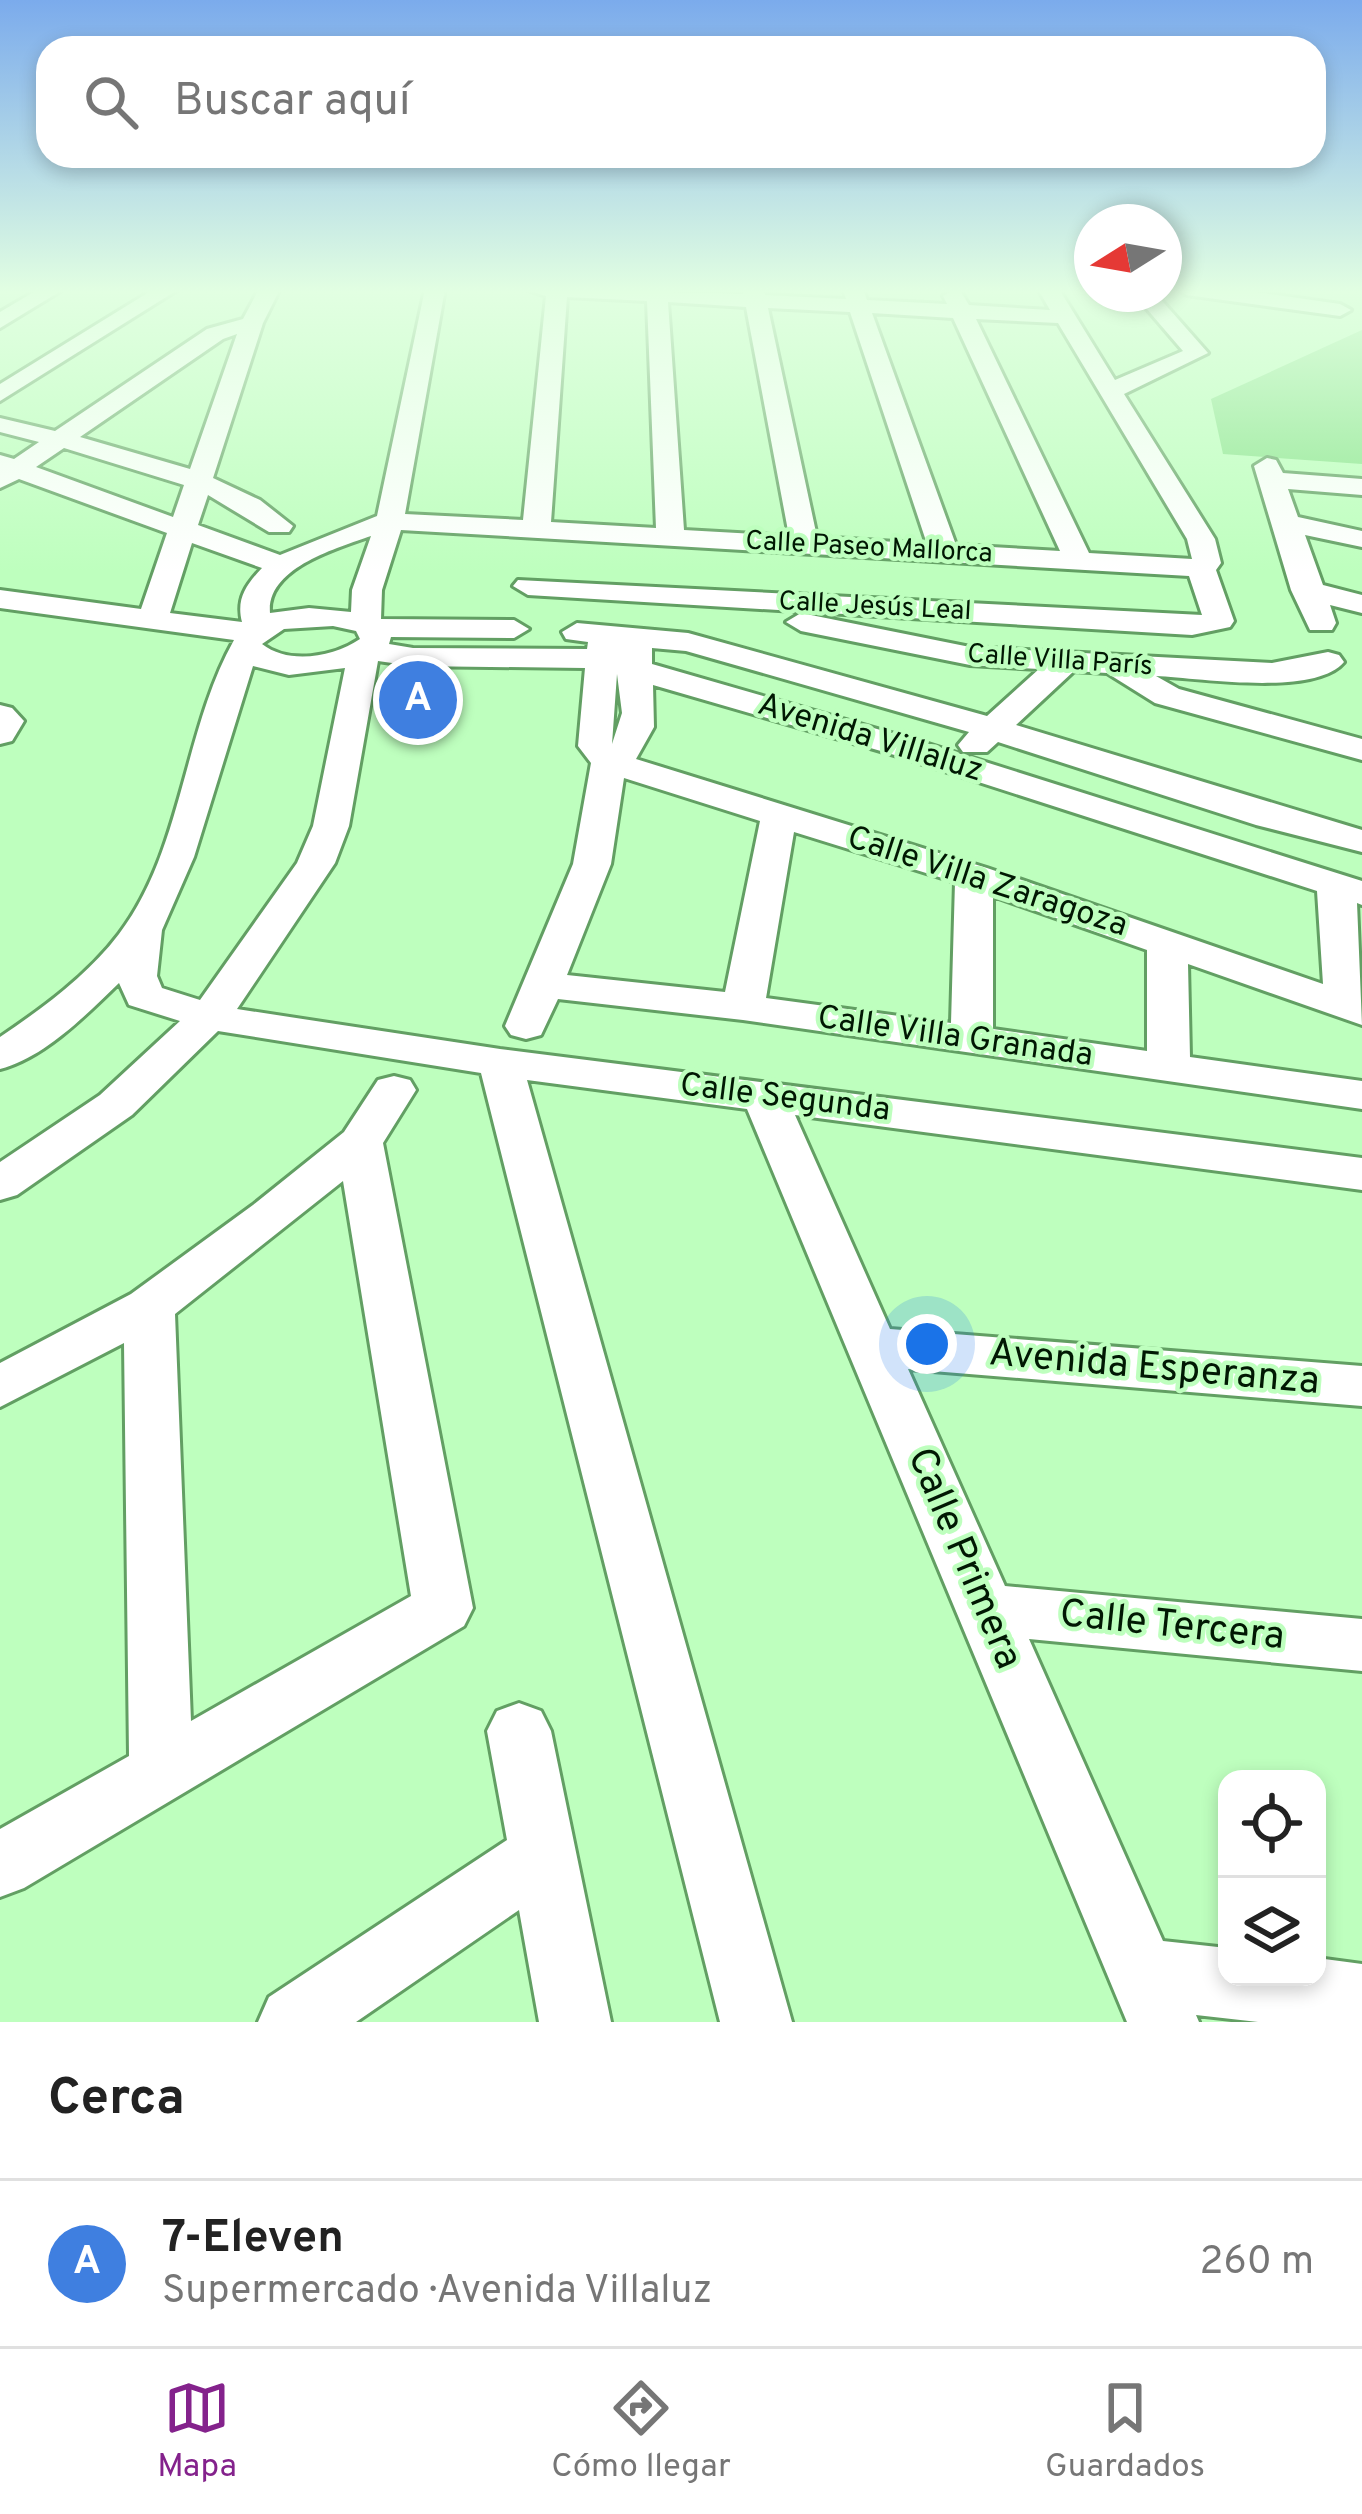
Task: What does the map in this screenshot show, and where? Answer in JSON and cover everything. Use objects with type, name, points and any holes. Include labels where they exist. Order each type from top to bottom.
[{"type":"street","points":[[6,470],[62,441],[144,383]]},
{"type":"street","points":[[153,617],[231,383]]},
{"type":"street","points":[[0,1184],[116,1105],[209,1017],[316,863],[331,826],[367,638],[375,526],[412,383]]},
{"type":"street","points":[[536,530],[549,383]]},
{"type":"street","points":[[662,383],[670,538]]},
{"type":"street","points":[[773,383],[805,545]]},
{"type":"street","points":[[886,383],[944,551]]},
{"type":"street","points":[[996,383],[1078,561]]},
{"type":"street","points":[[1108,383],[1202,538],[1207,563],[1201,568]]},
{"type":"street","points":[[1112,390],[1129,383]]},
{"type":"street","points":[[0,425],[196,481],[237,498],[279,526]]},
{"type":"street","points":[[6,470],[181,526],[283,566]]},
{"type":"street","points":[[1321,623],[1269,473],[1362,487]]},
{"type":"street","points":[[1285,523],[1362,539]]},
{"type":"street","name":"Calle Paseo Mallorca","points":[[181,526],[536,530],[1201,568]]},
{"type":"street","points":[[0,1056],[28,1039],[101,975],[142,930],[185,832],[264,579],[375,526]]},
{"type":"street","name":"Calle Jesús Leal","points":[[528,586],[1192,626],[1219,618],[1201,568]]},
{"type":"street","points":[[0,599],[252,626],[279,610],[315,610],[368,590]]},
{"type":"street","points":[[1306,590],[1362,604]]},
{"type":"street","name":"Avenida Villaluz","points":[[252,626],[293,618],[346,618],[367,638],[415,642],[619,650],[688,642],[949,715],[1269,817],[1362,841]]},
{"type":"street","name":"Calle Villa París","points":[[760,634],[780,621],[794,620],[914,648],[1014,659],[1272,673],[1305,670],[1329,658],[1362,670]]},
{"type":"street","points":[[252,626],[256,657],[280,663],[323,663],[367,638]]},
{"type":"street","points":[[619,650],[639,734],[631,752],[609,762],[592,864],[547,985],[513,1045],[756,2022]]},
{"type":"street","name":"Avenida Villaluz","points":[[619,650],[1349,889]]},
{"type":"street","points":[[910,749],[1014,659]]},
{"type":"street","points":[[956,764],[1067,661]]},
{"type":"street","points":[[1114,665],[1167,697],[1362,750]]},
{"type":"street","points":[[223,702],[259,683],[308,676],[337,682],[356,698]]},
{"type":"street","points":[[0,716],[7,721],[0,734]]},
{"type":"street","name":"Calle Villa Zaragoza","points":[[609,762],[974,876],[1353,1009]]},
{"type":"street","points":[[743,1007],[779,815]]},
{"type":"street","points":[[972,1042],[974,876]]},
{"type":"street","points":[[1349,889],[1353,1009]]},
{"type":"street","name":"Calle Segunda","points":[[142,930],[137,976],[144,996],[209,1017],[513,1045],[764,1096],[1362,1174]]},
{"type":"street","points":[[1167,943],[1169,1068]]},
{"type":"street","name":"Calle Villa Granada","points":[[547,985],[743,1007],[1362,1095]]},
{"type":"street","points":[[0,1387],[149,1307],[360,1143],[394,1090]]},
{"type":"street","name":"Calle Primera","points":[[764,1096],[1152,1998]]},
{"type":"street","points":[[0,1865],[442,1609],[360,1143]]},
{"type":"street","points":[[149,1307],[161,1771]]},
{"type":"street","name":"Avenida Esperanza","points":[[875,1347],[1362,1386]]},
{"type":"street","name":"Calle Tercera","points":[[982,1609],[1362,1646]]},
{"type":"street","points":[[519,1731],[575,2022]]},
{"type":"street","points":[[294,2022],[544,1855]]},
{"type":"street","points":[[1152,1998],[1362,1999]]},
{"type":"green space","points":[[1245,383],[1362,383],[1362,464],[1223,454],[1211,399]]},
{"type":"place","name":"7-Eleven","points":[[418,700]]}]
